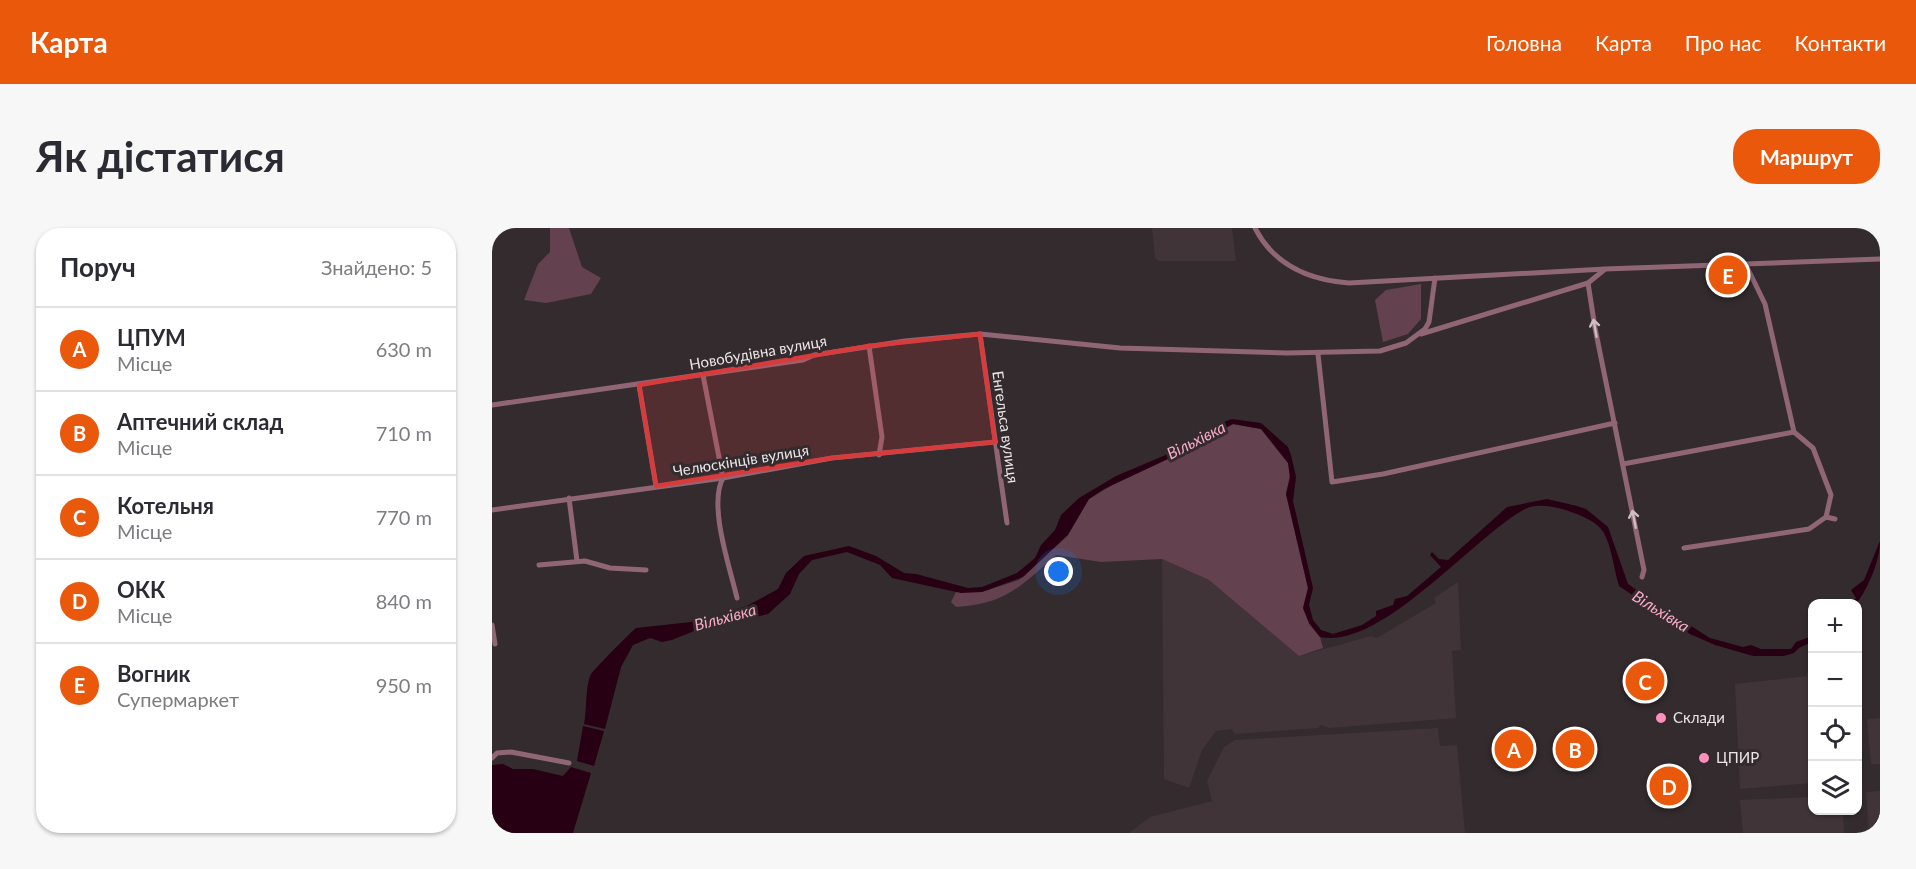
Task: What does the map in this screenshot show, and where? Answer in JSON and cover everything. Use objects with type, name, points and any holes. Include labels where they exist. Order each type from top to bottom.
[{"type":"street","points":[[1255,228],[1265,246],[1278,260],[1304,274],[1326,281],[1348,283],[1605,269],[1880,260]]},
{"type":"street","points":[[1684,548],[1809,529],[1826,517],[1831,495],[1813,448],[1794,432],[1765,304],[1746,266]]},
{"type":"street","points":[[1605,269],[1588,283],[1644,570],[1642,577]]},
{"type":"street","points":[[1417,336],[1429,322],[1435,278]]},
{"type":"street","name":"Новобудівна вулиця","points":[[492,405],[803,360],[814,355],[869,346],[980,334],[1120,348],[1318,354],[1380,351],[1406,343],[1417,336],[1588,283]]},
{"type":"street","name":"Енгельса вулиця","points":[[980,334],[1007,523]]},
{"type":"street","points":[[869,346],[882,436],[879,455]]},
{"type":"street","points":[[1318,354],[1332,482],[1383,474],[1615,423]]},
{"type":"street","points":[[703,375],[723,478],[716,489],[723,542],[737,598]]},
{"type":"street","points":[[639,385],[656,486]]},
{"type":"street","points":[[1623,464],[1794,432]]},
{"type":"street","name":"Челюскінців вулиця","points":[[492,510],[723,478],[832,458],[995,442]]},
{"type":"street","points":[[568,498],[577,561]]},
{"type":"street","points":[[1826,517],[1835,519]]},
{"type":"street","points":[[539,565],[585,561],[610,568],[646,570]]},
{"type":"street","points":[[492,625],[495,644]]},
{"type":"street","points":[[492,758],[497,753],[511,752],[569,763]]},
{"type":"highlighted area","points":[[980,334],[995,442],[832,458],[656,486],[639,385],[869,346]]},
{"type":"shaded area","points":[[550,228],[569,228],[582,267],[601,278],[591,294],[546,303],[524,300],[538,264],[550,252]]},
{"type":"shaded area","points":[[1152,228],[1232,228],[1236,261],[1159,261],[1155,258]]},
{"type":"shaded area","points":[[1421,284],[1421,319],[1408,334],[1383,342],[1375,300],[1386,290]]},
{"type":"shaded area","points":[[1233,424],[1261,429],[1288,463],[1290,474],[1286,494],[1308,588],[1303,608],[1310,625],[1320,637],[1323,648],[1299,656],[1209,580],[1162,559],[1101,562],[1056,555],[1012,592],[988,602],[973,605],[956,607],[951,602],[956,592],[982,592],[1019,580],[1067,535],[1089,499]]},
{"type":"shaded area","points":[[1162,559],[1209,580],[1299,656],[1371,636],[1377,638],[1436,603],[1434,598],[1458,582],[1461,650],[1452,651],[1456,718],[1329,728],[1321,725],[1318,728],[1235,734],[1231,729],[1216,731],[1202,750],[1189,788],[1164,779]]},
{"type":"shaded area","points":[[1808,673],[1808,783],[1740,789],[1735,684],[1807,676]]},
{"type":"shaded area","points":[[1880,718],[1880,764],[1871,764],[1867,719]]},
{"type":"shaded area","points":[[1438,728],[1440,746],[1457,745],[1465,833],[1129,833],[1150,817],[1212,801],[1207,781],[1224,747],[1235,740]]},
{"type":"shaded area","points":[[1880,791],[1880,833],[1869,833],[1866,792]]},
{"type":"shaded area","points":[[1808,797],[1808,815],[1843,815],[1844,833],[1743,833],[1740,800]]},
{"type":"water","name":"Вільхівка","points":[[1232,419],[1261,423],[1288,447],[1296,477],[1293,501],[1313,588],[1309,605],[1313,620],[1321,630],[1333,634],[1362,625],[1376,616],[1376,611],[1393,605],[1395,599],[1407,596],[1441,567],[1430,555],[1432,552],[1439,559],[1448,560],[1507,507],[1547,499],[1586,509],[1608,527],[1628,584],[1710,638],[1743,647],[1751,645],[1761,649],[1791,649],[1796,642],[1808,638],[1808,644],[1794,653],[1784,656],[1753,656],[1715,645],[1690,634],[1619,586],[1609,545],[1598,526],[1574,513],[1543,506],[1525,509],[1504,523],[1398,610],[1370,626],[1344,636],[1320,637],[1309,623],[1303,608],[1308,588],[1286,494],[1290,478],[1288,463],[1261,429],[1233,424],[1183,452],[1104,489],[1089,499],[1068,535],[1023,577],[982,592],[961,593],[892,578],[880,565],[847,552],[812,560],[799,574],[790,594],[768,614],[740,621],[726,618],[672,640],[662,642],[650,638],[633,645],[621,667],[605,729],[584,724],[590,676],[636,628],[691,622],[747,606],[778,589],[786,573],[804,556],[849,546],[876,556],[904,573],[968,588],[982,587],[1017,573],[1035,558],[1041,545],[1055,530],[1061,515],[1079,498],[1116,476],[1175,451],[1221,423]]},
{"type":"water","points":[[1880,541],[1876,565],[1869,582],[1859,599],[1855,599],[1851,590],[1864,580]]},
{"type":"water","points":[[583,726],[604,731],[594,766],[577,761]]},
{"type":"water","points":[[503,764],[513,769],[533,769],[563,776],[571,767],[591,773],[573,833],[492,833],[492,765]]},
{"type":"place","name":"Вогник","points":[[1728,275]]},
{"type":"place","name":"Котельня","points":[[1645,681]]},
{"type":"place","name":"Склади","points":[[1661,718]]},
{"type":"place","name":"ЦПУМ","points":[[1514,749]]},
{"type":"place","name":"Аптечний склад","points":[[1575,749]]},
{"type":"place","name":"ЦПИР","points":[[1704,758]]},
{"type":"place","name":"ОКК","points":[[1669,786]]}]
